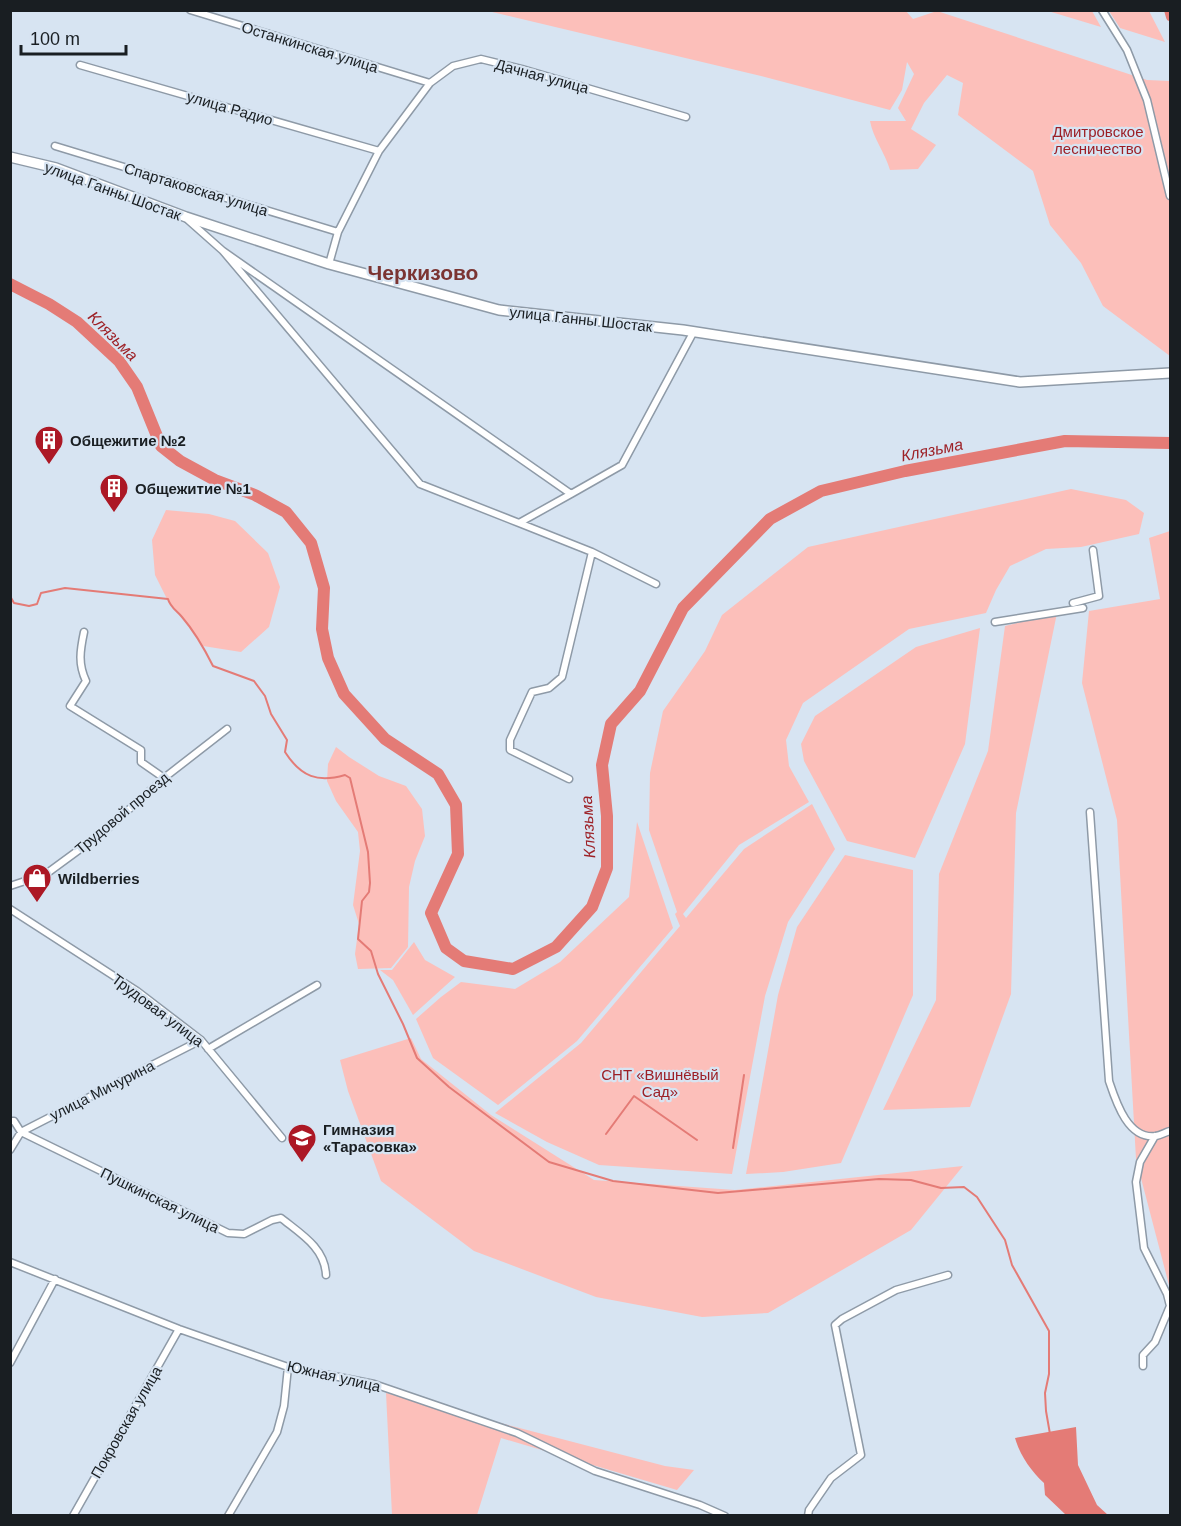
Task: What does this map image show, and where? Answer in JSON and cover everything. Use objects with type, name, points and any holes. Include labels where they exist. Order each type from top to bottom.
[{"type":"main road","name":"улица Ганны Шостак","points":[[10,157],[56,168],[186,217],[329,264],[499,310],[694,331],[1020,382],[1170,373]]},
{"type":"street","name":"Останкинская улица","points":[[190,10],[430,83]]},
{"type":"street","points":[[1102,10],[1127,50],[1147,100],[1170,196]]},
{"type":"street","name":"Дачная улица","points":[[329,264],[338,232],[379,151],[430,83],[453,66],[481,59],[686,117]]},
{"type":"street","name":"улица Радио","points":[[80,65],[379,151]]},
{"type":"street","name":"Спартаковская улица","points":[[55,146],[338,232]]},
{"type":"street","points":[[186,217],[223,251],[420,484],[592,552],[656,584]]},
{"type":"street","points":[[223,251],[572,494]]},
{"type":"street","points":[[519,523],[622,465],[694,331]]},
{"type":"street","points":[[1073,603],[1099,596],[1093,550]]},
{"type":"street","points":[[570,778],[510,750],[510,740],[532,692],[549,688],[562,677],[592,552]]},
{"type":"street","points":[[995,622],[1083,608]]},
{"type":"street","points":[[84,632],[79,653],[86,681],[70,706],[141,750],[141,762],[164,778]]},
{"type":"street","name":"Трудовой проезд","points":[[10,886],[46,874],[106,830],[164,778],[227,729]]},
{"type":"street","points":[[1090,812],[1109,1081],[1118,1109],[1134,1131],[1155,1136],[1170,1131]]},
{"type":"street","name":"Трудовая улица","points":[[10,909],[137,991],[201,1040],[282,1138]]},
{"type":"street","points":[[208,1049],[317,985]]},
{"type":"street","name":"улица Мичурина","points":[[21,1132],[201,1040]]},
{"type":"street","name":"Пушкинская улица","points":[[10,1120],[14,1121],[21,1132],[228,1233],[244,1234],[281,1218],[314,1244],[326,1263],[326,1275]]},
{"type":"street","points":[[10,1150],[21,1132]]},
{"type":"street","points":[[1143,1366],[1143,1355],[1155,1342],[1170,1306],[1167,1294],[1144,1248],[1136,1182],[1140,1162],[1155,1136]]},
{"type":"street","name":"Южная улица","points":[[10,1262],[179,1329],[288,1367],[374,1384],[517,1433],[595,1471],[724,1515]]},
{"type":"street","points":[[808,1515],[831,1478],[861,1455],[835,1324],[842,1318],[896,1290],[948,1275]]},
{"type":"street","points":[[10,1363],[55,1280]]},
{"type":"street","name":"Покровская улица","points":[[74,1515],[179,1329]]},
{"type":"street","points":[[228,1515],[276,1432],[284,1406],[288,1367]]},
{"type":"green space","name":"Дмитровское лесничество","points":[[905,10],[913,19],[937,11],[1147,80],[1170,81],[1170,356],[1103,306],[1081,263],[1050,225],[1033,171],[958,115],[963,83],[947,75],[924,103],[911,129],[936,145],[918,169],[890,170],[870,121],[906,121],[898,108],[914,74],[907,62],[902,90],[890,110],[761,76],[488,11]]},
{"type":"green space","points":[[1048,11],[1092,11],[1101,27]]},
{"type":"green space","points":[[1109,11],[1149,11],[1165,42],[1120,28]]},
{"type":"green space","name":"СНТ «Вишнёвый Сад»","points":[[1071,489],[1126,500],[1144,513],[1139,534],[1081,547],[1046,549],[1010,566],[986,613],[909,629],[803,703],[786,740],[789,766],[809,802],[739,845],[683,914],[686,918],[744,849],[812,804],[835,849],[788,922],[765,996],[732,1174],[599,1165],[547,1142],[495,1113],[581,1043],[680,926],[649,830],[650,773],[663,711],[705,651],[722,615],[808,547]]},
{"type":"green space","points":[[166,510],[209,514],[235,521],[268,553],[280,587],[269,627],[241,652],[203,646],[169,603],[155,575],[152,540]]},
{"type":"green space","points":[[1170,531],[1170,1289],[1136,1159],[1117,820],[1082,683],[1089,611],[1160,599],[1149,538]]},
{"type":"green space","points":[[1057,613],[1016,813],[1011,994],[970,1107],[883,1110],[936,1000],[939,874],[988,751],[1005,626]]},
{"type":"green space","points":[[980,628],[965,744],[915,858],[847,841],[804,761],[801,744],[815,716],[916,647]]},
{"type":"green space","points":[[336,747],[379,776],[406,786],[422,809],[425,836],[415,861],[409,887],[408,947],[391,968],[358,969],[355,954],[359,924],[353,905],[360,851],[358,832],[336,801],[327,781],[328,764]]},
{"type":"green space","points":[[637,822],[673,928],[577,1041],[498,1105],[433,1058],[416,1019],[461,982],[515,989],[560,962],[629,897]]},
{"type":"green space","points":[[845,855],[913,870],[913,995],[841,1163],[783,1172],[746,1174],[778,995],[797,927]]},
{"type":"green space","points":[[414,942],[425,960],[455,977],[413,1015],[393,980],[380,970],[392,970]]},
{"type":"green space","points":[[411,1038],[421,1059],[491,1115],[594,1180],[735,1190],[963,1166],[911,1230],[768,1313],[702,1317],[596,1297],[474,1251],[381,1181],[348,1091],[340,1060]]},
{"type":"green space","points":[[386,1393],[665,1466],[694,1470],[677,1490],[501,1438],[477,1515],[392,1515]]},
{"type":"shaded area","points":[[1076,1427],[1078,1465],[1097,1505],[1108,1515],[1066,1515],[1045,1495],[1044,1483],[1026,1462],[1015,1438]]},
{"type":"waterway","points":[[1168,10],[1170,17]]},
{"type":"waterway","name":"Клязьма","points":[[10,284],[49,304],[77,322],[119,361],[137,387],[161,446],[180,461],[215,480],[255,495],[286,512],[311,543],[324,588],[322,629],[328,658],[344,694],[385,739],[438,774],[456,805],[458,854],[431,913],[446,948],[464,961],[513,969],[556,947],[592,907],[607,868],[607,816],[602,765],[611,724],[640,691],[683,608],[770,519],[821,491],[905,471],[1065,441],[1170,443]]},
{"type":"waterway","points":[[10,596],[14,603],[29,606],[37,604],[41,593],[65,588],[168,599],[195,634],[213,666],[254,681],[265,696],[271,714],[287,740],[285,752],[297,767],[318,778],[345,775],[350,778],[368,852],[370,883],[369,892],[362,901],[358,939],[371,951],[378,974],[417,1058],[449,1087],[549,1162],[613,1181],[718,1193],[879,1179],[911,1180],[941,1188],[964,1187],[977,1197],[1005,1240],[1012,1265],[1049,1331],[1049,1374],[1045,1393],[1050,1434]]},
{"type":"waterway","points":[[733,1148],[744,1075]]},
{"type":"waterway","points":[[606,1134],[634,1096],[697,1140]]},
{"type":"place","name":"Общежитие №2","points":[[49,466]]},
{"type":"place","name":"Общежитие №1","points":[[114,514]]},
{"type":"place","name":"Wildberries","points":[[37,904]]},
{"type":"place","name":"Гимназия «Тарасовка»","points":[[302,1164]]},
{"type":"district","name":"Черкизово","points":[[423,272]]}]
